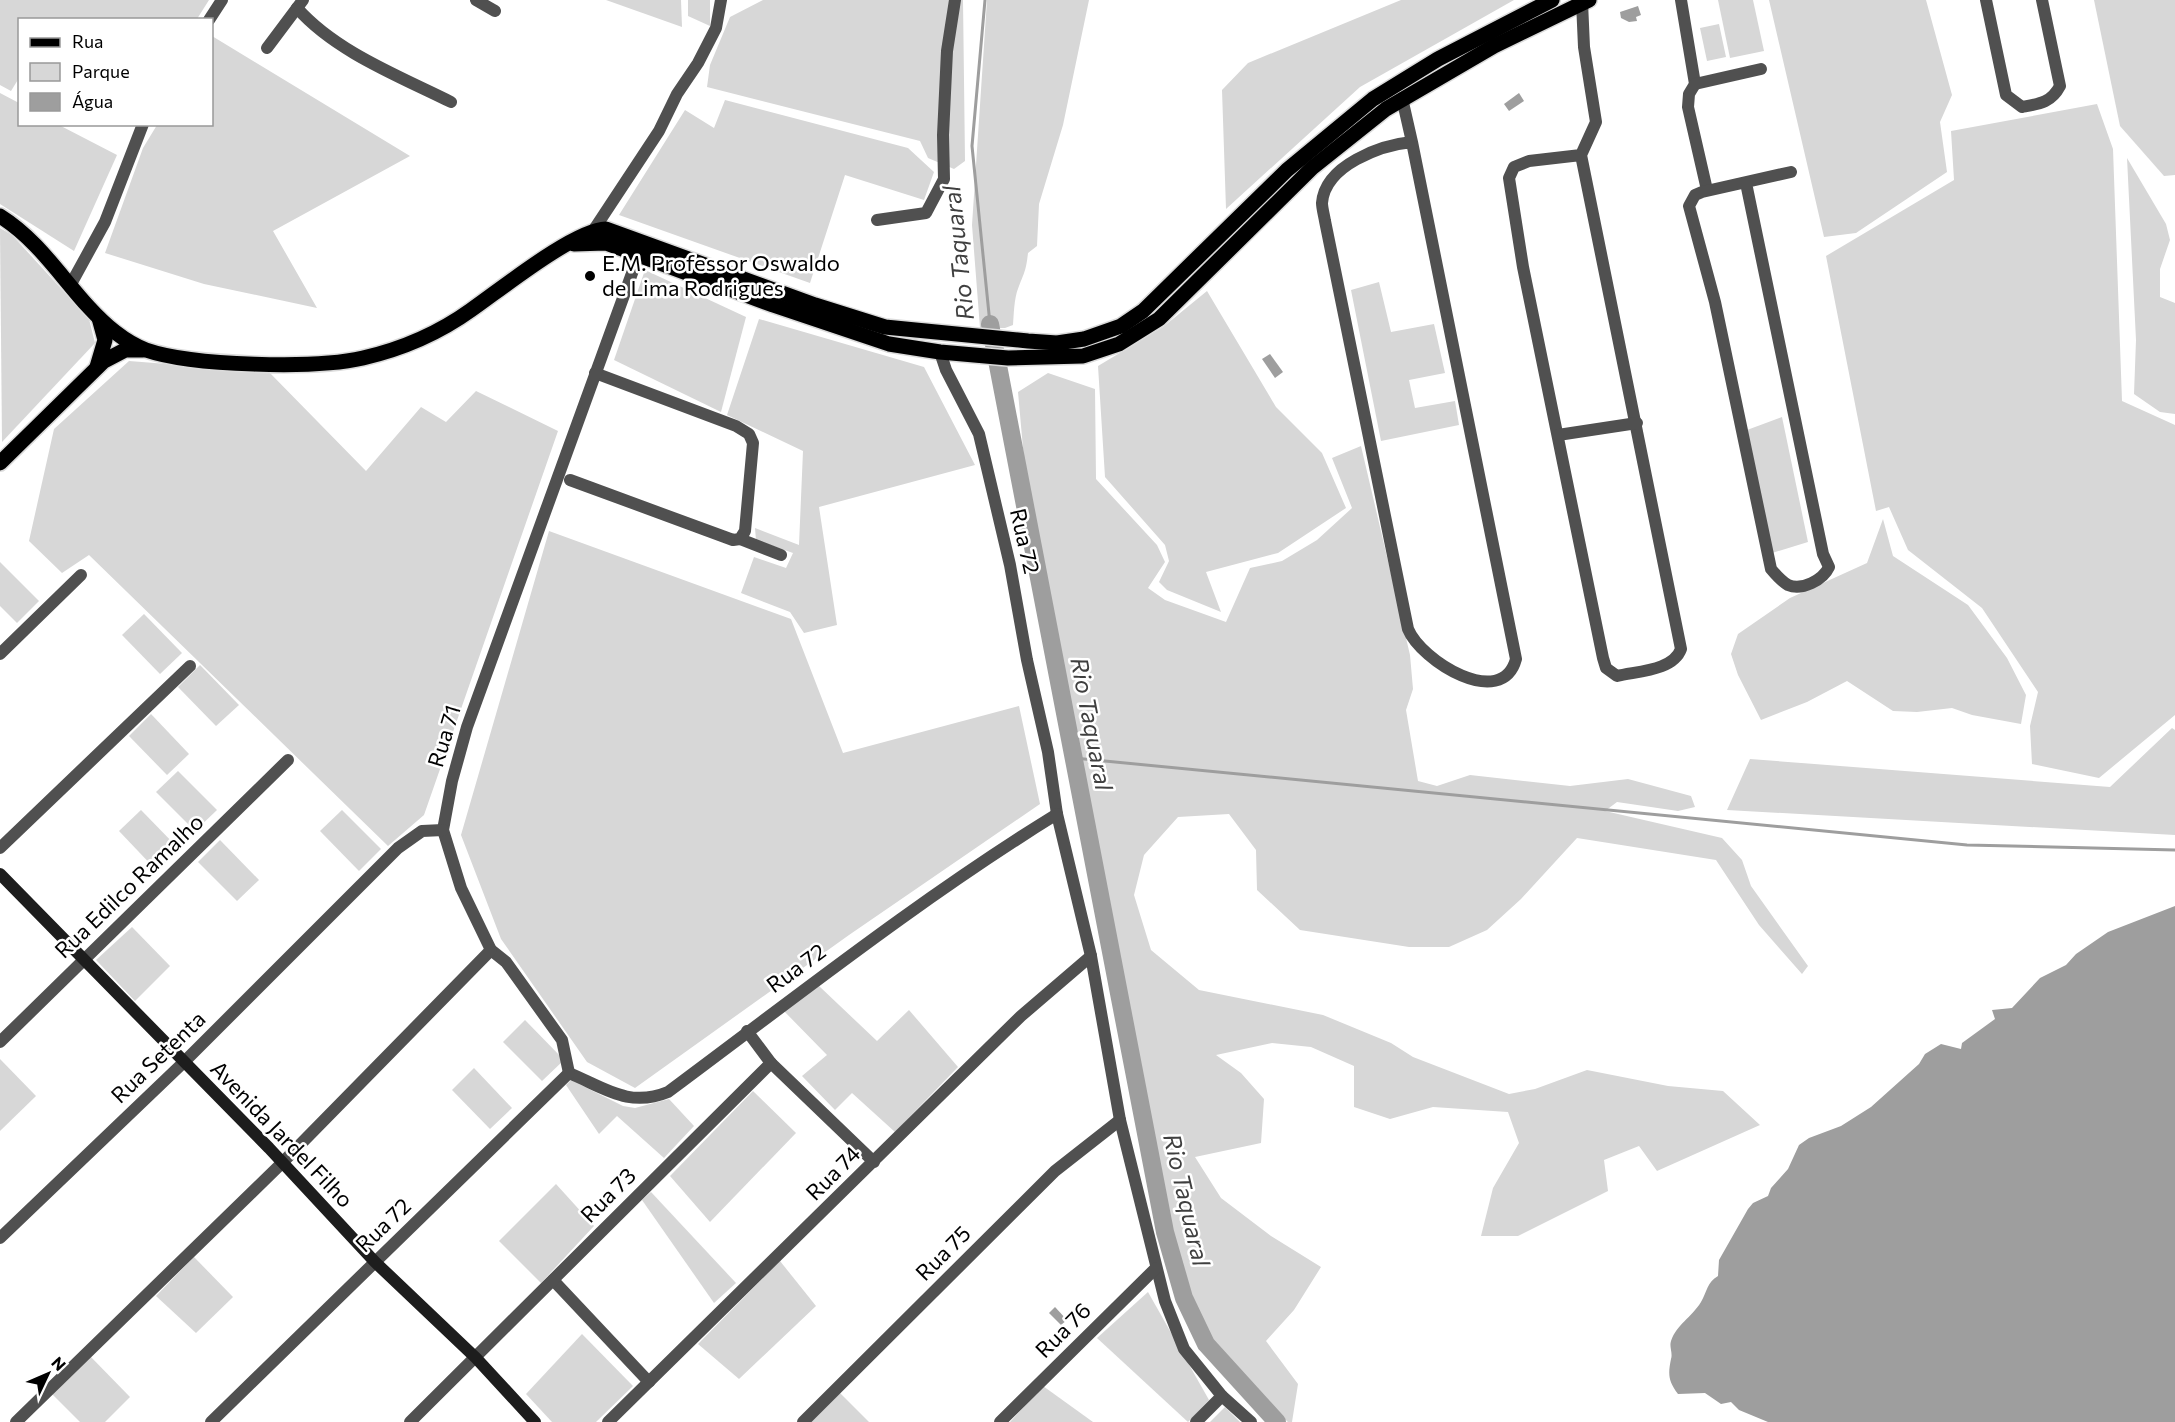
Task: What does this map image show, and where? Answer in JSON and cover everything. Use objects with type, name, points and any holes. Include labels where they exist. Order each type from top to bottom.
[{"type":"main road","points":[[0,463],[97,367],[120,352],[146,350],[183,358],[263,363],[320,363],[361,359],[406,345],[448,325],[568,245],[593,231],[606,229],[618,231],[877,325],[1006,339],[1071,342],[1096,336],[1120,326],[1155,300],[1287,170],[1355,112],[1438,59],[1552,0]]},
{"type":"main road","points":[[568,245],[600,242],[639,254],[889,344],[940,352],[1008,358],[1083,356],[1119,344],[1141,333],[1159,319],[1312,168],[1402,98],[1494,46],[1586,1]]},
{"type":"main road","points":[[0,216],[33,241],[115,332],[146,350]]},
{"type":"main road","points":[[97,367],[105,340],[99,316]]},
{"type":"main road","name":"Avenida Jardel Filho","points":[[0,873],[375,1262],[476,1358],[535,1422]]},
{"type":"street","points":[[210,18],[222,0]]},
{"type":"street","points":[[476,0],[495,11]]},
{"type":"street","points":[[593,231],[659,131],[676,94],[698,63],[716,28],[721,0]]},
{"type":"street","points":[[877,220],[926,213],[944,179],[943,135],[947,51],[955,0]]},
{"type":"street","points":[[1681,0],[1695,84],[1689,94],[1688,107],[1707,190]]},
{"type":"street","points":[[1986,0],[2006,95],[2022,107],[2045,102],[2054,97],[2060,86],[2042,0]]},
{"type":"street","points":[[1581,156],[1529,160],[1514,167],[1509,178],[1524,267],[1603,658],[1606,668],[1617,676],[1666,665],[1678,656],[1681,649],[1637,423],[1581,156],[1596,122],[1584,47],[1586,1]]},
{"type":"street","points":[[267,48],[300,4],[311,24],[341,44],[451,102]]},
{"type":"street","points":[[1695,84],[1761,69]]},
{"type":"street","points":[[1402,98],[1412,142],[1516,659],[1513,671],[1504,678],[1478,680],[1463,677],[1418,647],[1408,629],[1324,221],[1322,203],[1328,184],[1336,175],[1374,150],[1392,144],[1412,142]]},
{"type":"street","points":[[71,284],[105,222],[142,126]]},
{"type":"street","points":[[1746,183],[1821,542],[1829,567],[1821,579],[1802,585],[1786,584],[1771,569],[1715,302],[1689,206],[1695,195],[1707,190],[1791,172]]},
{"type":"street","name":"Rua 71","points":[[569,1072],[562,1040],[506,962],[491,950],[461,888],[443,830],[452,781],[467,727],[639,254]]},
{"type":"street","name":"Rua 72","points":[[211,1422],[569,1072],[629,1099],[655,1097],[668,1092],[747,1031],[943,888],[1057,814],[1048,752],[1027,660],[1010,565],[980,434],[946,370],[940,352]]},
{"type":"street","points":[[595,373],[736,426],[749,434],[753,443],[745,531],[740,539]]},
{"type":"street","points":[[1558,435],[1637,423]]},
{"type":"street","points":[[570,480],[781,555]]},
{"type":"street","points":[[0,654],[81,575]]},
{"type":"street","points":[[0,848],[190,666]]},
{"type":"street","name":"Rua Edilco Ramalho","points":[[0,1042],[288,760]]},
{"type":"street","points":[[1057,814],[1091,956],[1120,1120],[1156,1268],[1176,1334],[1197,1367],[1222,1396],[1251,1422]]},
{"type":"street","name":"Rua Setenta","points":[[0,1238],[184,1062],[398,848],[422,831],[443,830]]},
{"type":"street","points":[[16,1422],[282,1163],[491,950]]},
{"type":"street","name":"Rua 74","points":[[608,1422],[1021,1016],[1091,956]]},
{"type":"street","points":[[747,1031],[771,1063],[874,1162]]},
{"type":"street","name":"Rua 73","points":[[410,1422],[771,1063]]},
{"type":"street","name":"Rua 75","points":[[803,1422],[1055,1171],[1120,1120]]},
{"type":"street","name":"Rua 76","points":[[1000,1422],[1156,1268]]},
{"type":"street","points":[[553,1280],[649,1382]]},
{"type":"street","points":[[1196,1422],[1222,1396]]},
{"type":"green space","points":[[0,0],[209,0],[198,18],[18,18],[18,80],[11,91],[0,85]]},
{"type":"green space","points":[[606,0],[681,0],[682,27]]},
{"type":"green space","points":[[688,0],[710,0],[710,26],[688,16]]},
{"type":"green space","points":[[763,0],[963,0],[965,161],[954,169],[928,158],[920,141],[707,87],[710,65],[730,17]]},
{"type":"green space","points":[[987,0],[1089,0],[1063,125],[1039,204],[1037,246],[1028,253],[1016,295],[1013,325],[1005,328],[980,328],[972,225]]},
{"type":"green space","points":[[1401,0],[1514,0],[1360,87],[1226,209],[1222,90],[1248,63]]},
{"type":"green space","points":[[1718,0],[1753,0],[1764,51],[1730,58]]},
{"type":"green space","points":[[1769,0],[1926,0],[1952,95],[1940,122],[1947,172],[1856,233],[1824,237]]},
{"type":"green space","points":[[2094,0],[2175,0],[2175,175],[2164,176],[2120,126]]},
{"type":"green space","points":[[1719,24],[1726,57],[1707,61],[1700,28]]},
{"type":"green space","points":[[213,37],[410,156],[273,231],[317,308],[204,284],[105,253],[143,148],[156,126],[213,126]]},
{"type":"green space","points":[[0,93],[18,102],[18,126],[61,126],[117,155],[74,251],[0,204]]},
{"type":"green space","points":[[725,100],[908,148],[934,172],[924,200],[845,175],[810,283],[619,215],[685,110],[714,128]]},
{"type":"green space","points":[[2097,104],[2113,149],[2122,401],[2175,425],[2175,715],[2099,778],[2032,764],[2030,726],[2038,692],[1982,608],[1908,550],[1889,507],[1876,511],[1826,256],[1954,180],[1951,131]]},
{"type":"green space","points":[[2127,158],[2166,224],[2170,240],[2160,269],[2160,297],[2175,303],[2175,414],[2160,412],[2134,394],[2136,340]]},
{"type":"green space","points":[[0,228],[12,235],[89,319],[95,343],[2,442]]},
{"type":"green space","points":[[645,270],[746,317],[721,412],[614,360]]},
{"type":"green space","points":[[1379,282],[1391,332],[1434,324],[1445,373],[1409,380],[1415,408],[1455,401],[1459,425],[1381,441],[1351,290]]},
{"type":"green space","points":[[1207,291],[1276,407],[1322,453],[1346,508],[1278,553],[1206,572],[1221,612],[1167,590],[1159,582],[1169,561],[1165,545],[1105,477],[1098,366],[1163,327]]},
{"type":"green space","points":[[759,319],[924,367],[975,465],[819,507],[837,625],[804,633],[790,612],[741,593],[754,557],[786,568],[793,553],[756,540],[755,528],[799,545],[803,451],[727,415]]},
{"type":"green space","points":[[129,361],[269,372],[366,471],[421,407],[446,422],[476,391],[558,431],[424,815],[388,846],[89,555],[62,573],[29,541],[54,429]]},
{"type":"green space","points":[[1048,373],[1095,389],[1096,479],[1157,545],[1165,562],[1148,588],[1165,600],[1226,622],[1250,568],[1282,561],[1317,540],[1352,508],[1332,458],[1361,446],[1410,655],[1413,689],[1406,710],[1418,781],[1437,786],[1470,775],[1570,786],[1628,779],[1691,796],[1695,807],[1678,811],[1617,802],[1605,811],[1722,838],[1742,860],[1751,886],[1808,966],[1802,974],[1759,925],[1716,860],[1577,838],[1521,899],[1487,930],[1449,947],[1409,947],[1300,930],[1257,890],[1256,850],[1229,814],[1178,817],[1144,855],[1134,895],[1151,950],[1199,990],[1323,1015],[1391,1043],[1413,1057],[1509,1094],[1535,1089],[1587,1070],[1668,1086],[1723,1091],[1760,1125],[1657,1171],[1639,1146],[1604,1160],[1608,1191],[1518,1236],[1481,1236],[1493,1188],[1519,1143],[1508,1112],[1433,1107],[1390,1119],[1354,1107],[1354,1066],[1311,1047],[1272,1043],[1216,1055],[1241,1073],[1264,1099],[1261,1143],[1195,1157],[1221,1198],[1271,1236],[1321,1267],[1294,1310],[1266,1341],[1298,1384],[1292,1422],[1288,1422],[1260,1397],[1210,1341],[1185,1296],[1065,729],[1052,616],[1028,504],[1018,392]]},
{"type":"green space","points":[[1782,417],[1808,542],[1772,553],[1747,430]]},
{"type":"green space","points":[[1883,519],[1893,556],[1968,605],[2007,658],[2026,695],[2021,724],[1972,715],[1952,708],[1917,712],[1893,711],[1847,681],[1807,702],[1761,720],[1738,675],[1731,654],[1738,634],[1790,598],[1867,563]]},
{"type":"green space","points":[[549,531],[791,619],[843,753],[1019,706],[1040,804],[849,935],[635,1088],[587,1062],[501,939],[461,835]]},
{"type":"green space","points":[[0,562],[39,601],[17,623],[0,606]]},
{"type":"green space","points":[[144,614],[182,653],[160,674],[122,635]]},
{"type":"green space","points":[[200,665],[239,705],[216,726],[178,687]]},
{"type":"green space","points":[[151,714],[189,754],[167,775],[129,736]]},
{"type":"green space","points":[[2172,728],[2175,730],[2175,835],[1727,810],[1750,759],[2110,787]]},
{"type":"green space","points":[[178,771],[217,810],[195,831],[156,792]]},
{"type":"green space","points":[[141,810],[179,849],[157,871],[119,831]]},
{"type":"green space","points":[[342,810],[381,849],[359,871],[320,831]]},
{"type":"green space","points":[[220,840],[259,880],[237,901],[198,862]]},
{"type":"green space","points":[[132,927],[170,966],[135,1001],[96,960]]},
{"type":"green space","points":[[819,986],[877,1041],[909,1010],[958,1067],[895,1132],[852,1093],[835,1110],[802,1076],[827,1055],[782,1009]]},
{"type":"green space","points":[[525,1020],[564,1060],[542,1081],[503,1042]]},
{"type":"green space","points":[[0,1059],[36,1096],[0,1131]]},
{"type":"green space","points":[[474,1068],[512,1108],[490,1129],[452,1090]]},
{"type":"green space","points":[[571,1080],[623,1106],[635,1108],[669,1099],[694,1126],[664,1158],[617,1116],[599,1134],[566,1085]]},
{"type":"green space","points":[[753,1091],[796,1133],[710,1222],[670,1176]]},
{"type":"green space","points":[[556,1184],[594,1226],[541,1283],[499,1241]]},
{"type":"green space","points":[[651,1192],[736,1283],[714,1303],[642,1200]]},
{"type":"green space","points":[[194,1257],[233,1297],[196,1333],[156,1296]]},
{"type":"green space","points":[[780,1261],[816,1306],[739,1379],[698,1344]]},
{"type":"green space","points":[[1148,1292],[1209,1400],[1188,1422],[1097,1338]]},
{"type":"green space","points":[[582,1334],[633,1386],[596,1422],[552,1422],[526,1394]]},
{"type":"green space","points":[[88,1354],[130,1397],[105,1422],[80,1422],[50,1392]]},
{"type":"green space","points":[[1043,1386],[1093,1422],[1010,1422]]},
{"type":"green space","points":[[840,1393],[869,1422],[810,1422]]},
{"type":"green space","points":[[1225,1407],[1240,1422],[1210,1422]]},
{"type":"water","points":[[1638,6],[1641,15],[1636,17],[1637,21],[1629,22],[1621,18],[1620,12]]},
{"type":"water","points":[[1519,93],[1524,101],[1509,111],[1504,104]]},
{"type":"water","points":[[1270,354],[1283,372],[1275,378],[1262,359]]},
{"type":"water","points":[[2175,906],[2175,1422],[1768,1422],[1739,1410],[1731,1402],[1721,1404],[1705,1393],[1678,1394],[1672,1385],[1669,1373],[1671,1343],[1674,1335],[1680,1325],[1697,1308],[1709,1284],[1718,1276],[1719,1260],[1748,1209],[1753,1203],[1768,1196],[1771,1188],[1788,1169],[1799,1145],[1809,1138],[1841,1126],[1871,1107],[1919,1064],[1925,1054],[1941,1044],[1961,1049],[1962,1043],[1995,1019],[1992,1010],[2012,1008],[2040,978],[2066,965],[2076,954],[2108,932]]},
{"type":"water","points":[[1055,1307],[1067,1320],[1061,1325],[1049,1313]]},
{"type":"waterway","name":"Rio Taquaral","points":[[985,0],[972,146],[990,324]]},
{"type":"waterway","name":"Rio Taquaral","points":[[990,324],[1165,1232],[1184,1298],[1206,1344],[1277,1422]]},
{"type":"waterway","points":[[1074,758],[1967,845],[2175,850]]},
{"type":"place","name":"E.M. Professor Oswaldo de Lima Rodrigues","points":[[590,276]]}]
